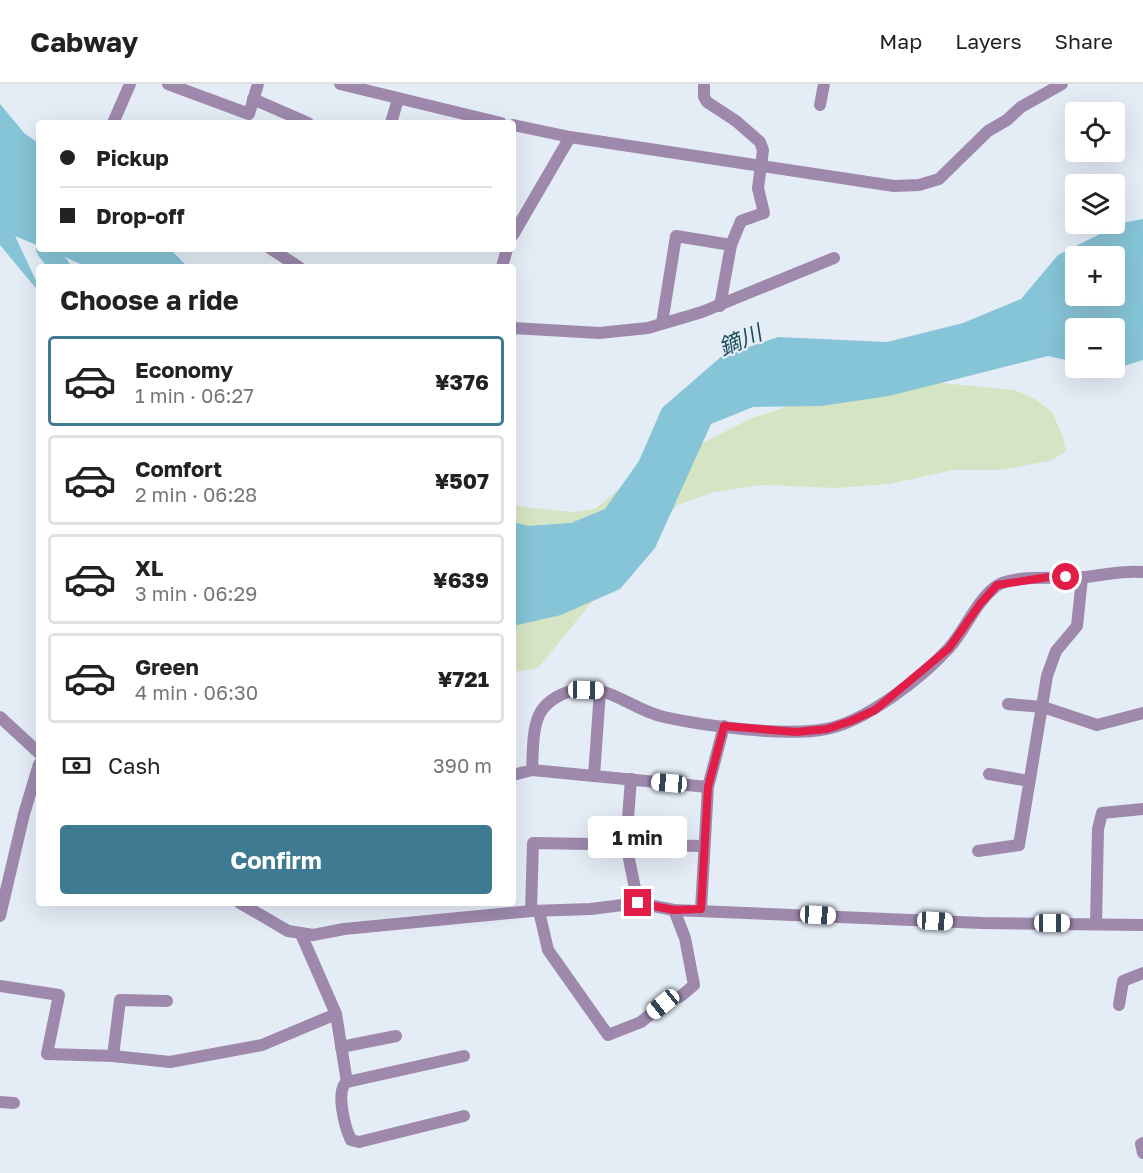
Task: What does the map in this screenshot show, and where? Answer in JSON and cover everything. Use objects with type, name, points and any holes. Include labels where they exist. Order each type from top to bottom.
[{"type":"street","points":[[114,120],[130,84]]},
{"type":"street","points":[[168,84],[249,114],[258,84]]},
{"type":"street","points":[[340,84],[488,120]]},
{"type":"street","points":[[704,84],[704,97],[707,102],[744,127],[760,142],[763,150],[758,188],[764,213],[741,222],[731,245],[720,306]]},
{"type":"street","points":[[820,105],[824,84]]},
{"type":"street","points":[[516,126],[570,137],[894,186],[919,184],[939,179],[988,131],[1007,120],[1021,107],[1062,84]]},
{"type":"street","points":[[253,99],[301,120]]},
{"type":"street","points":[[392,120],[398,99]]},
{"type":"street","points":[[516,230],[570,137]]},
{"type":"street","points":[[662,323],[676,236],[731,245]]},
{"type":"street","points":[[276,252],[294,264]]},
{"type":"street","points":[[516,328],[599,333],[648,327],[720,306],[834,258]]},
{"type":"street","points":[[532,770],[536,724],[542,709],[555,697],[572,690],[600,691],[663,716],[724,726],[796,732],[827,729],[875,710],[949,648],[980,604],[997,585],[1049,577],[1082,578],[1130,571],[1143,572]]},
{"type":"street","points":[[978,851],[1019,845],[1047,676],[1056,651],[1077,626],[1082,578]]},
{"type":"street","points":[[594,776],[600,691]]},
{"type":"street","points":[[1008,704],[1042,707],[1097,725],[1143,713]]},
{"type":"street","points":[[0,717],[36,750]]},
{"type":"street","points":[[701,909],[708,787],[724,726]]},
{"type":"street","points":[[516,774],[532,770],[708,787]]},
{"type":"street","points":[[0,916],[24,814],[36,774]]},
{"type":"street","points":[[989,774],[1029,781]]},
{"type":"street","points":[[631,779],[626,844],[638,903]]},
{"type":"street","points":[[1096,924],[1098,829],[1102,813],[1143,809]]},
{"type":"street","points":[[674,910],[685,938],[694,985],[681,996],[663,1004],[641,1022],[608,1035],[548,950],[535,911],[533,843],[704,846]]},
{"type":"street","points":[[245,906],[288,931],[313,935],[535,911],[591,909],[638,903],[674,910],[701,909],[982,923],[1143,925]]},
{"type":"street","points":[[301,933],[336,1014],[347,1082]]},
{"type":"street","points":[[1119,1005],[1123,981],[1143,973]]},
{"type":"street","points":[[0,986],[59,995],[47,1054],[113,1056],[170,1062],[262,1045],[336,1014]]},
{"type":"street","points":[[113,1056],[120,1000],[167,1001]]},
{"type":"street","points":[[341,1047],[396,1036]]},
{"type":"street","points":[[464,1056],[347,1082],[343,1084],[340,1092],[347,1131],[351,1140],[359,1142],[464,1116]]},
{"type":"street","points":[[0,1102],[14,1103]]},
{"type":"street","points":[[1143,1143],[1141,1144],[1143,1153]]},
{"type":"green space","points":[[911,380],[1014,390],[1035,399],[1052,412],[1063,437],[1066,452],[1049,461],[1000,470],[953,470],[889,484],[837,488],[762,485],[714,492],[678,505],[649,532],[538,668],[516,672],[516,506],[573,512],[595,509],[618,490],[752,418],[854,385]]},
{"type":"water","points":[[0,104],[25,134],[36,141],[36,245],[15,236],[36,281],[36,288],[0,245]]},
{"type":"water","points":[[1143,219],[1143,360],[1125,366],[1125,318],[1065,318],[1065,360],[1048,356],[889,396],[821,406],[753,407],[711,424],[655,548],[620,589],[561,615],[516,625],[516,523],[528,526],[571,523],[605,509],[639,461],[662,408],[722,356],[778,337],[887,342],[963,323],[1021,299],[1058,255],[1065,252],[1065,306],[1125,306],[1125,246],[1076,246],[1100,234],[1125,234],[1125,222]]},
{"type":"water","points":[[54,252],[173,252],[185,264],[80,264]]},
{"type":"waterway","name":"鏑川","points":[[48,252],[58,264]]},
{"type":"route","points":[[638,903],[674,910],[701,909],[708,787],[724,726],[796,732],[827,729],[851,721],[875,710],[949,648],[980,604],[997,585],[1049,577],[1066,577]]}]
